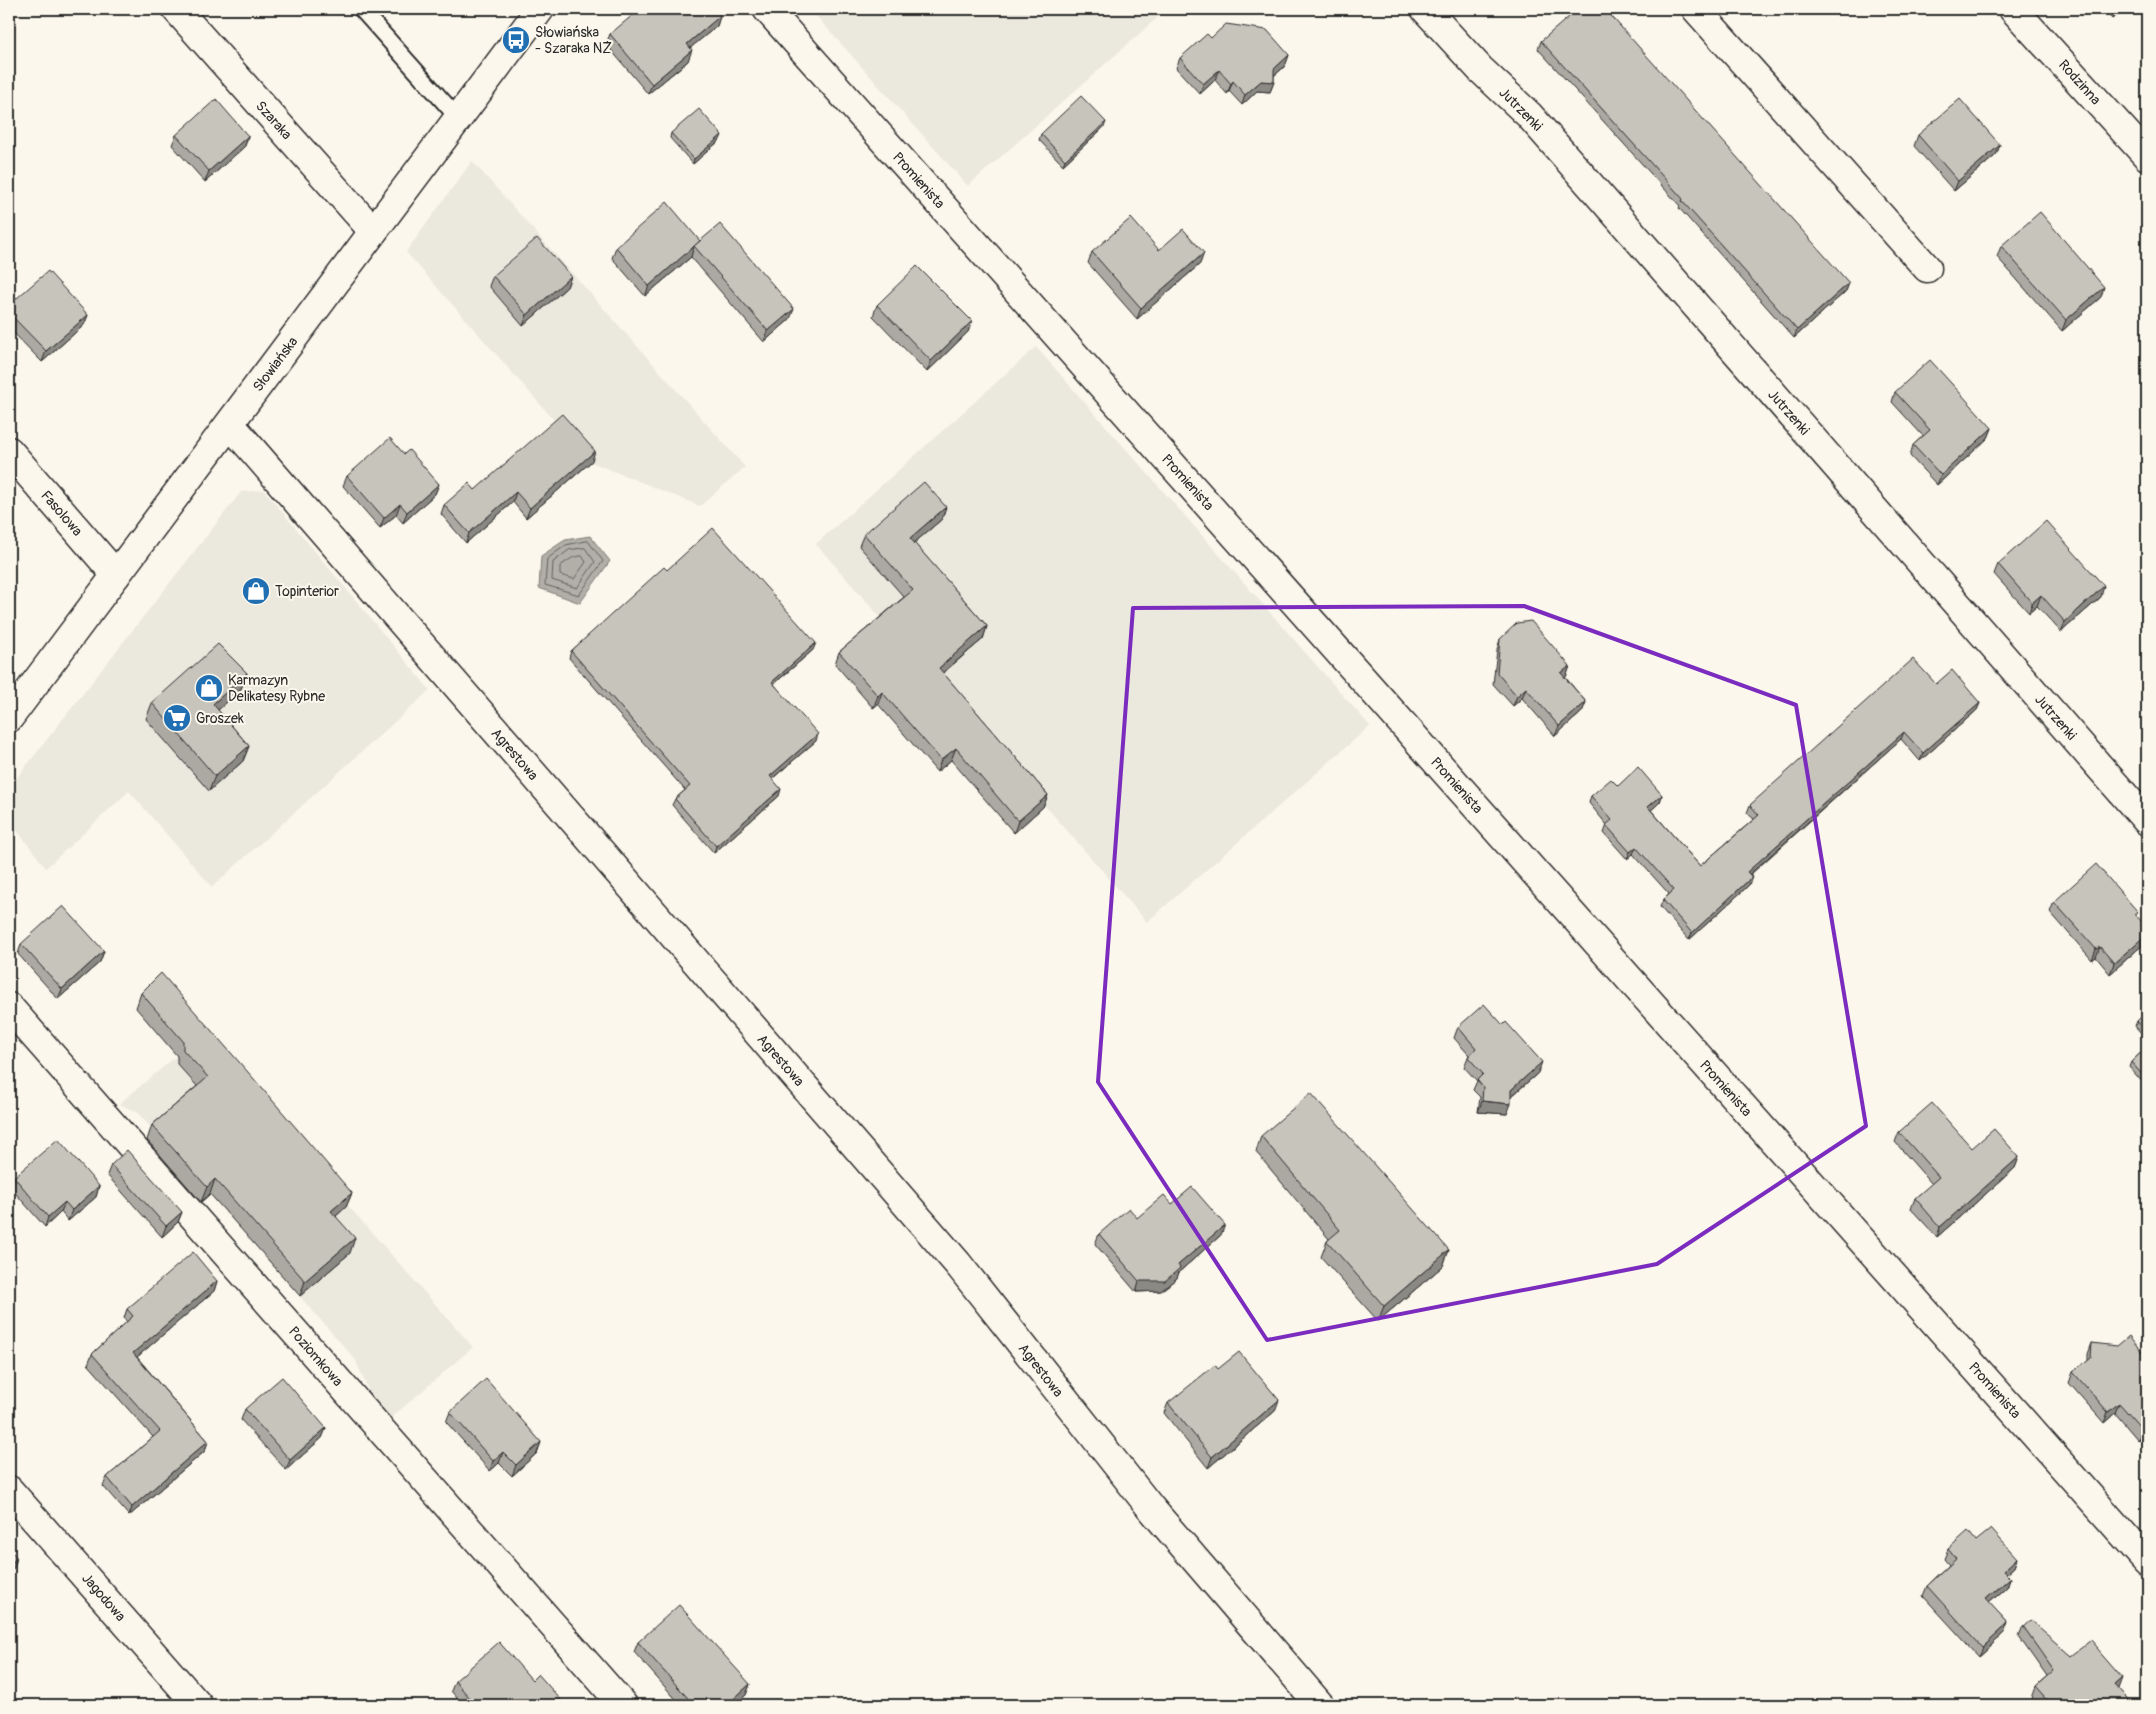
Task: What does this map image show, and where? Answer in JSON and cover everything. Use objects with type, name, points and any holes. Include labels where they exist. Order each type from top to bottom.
[{"type":"street","name":"Szaraka","points":[[176,9],[373,231]]},
{"type":"street","name":"Słowiańska","points":[[9,718],[540,9]]},
{"type":"street","name":"Promienista","points":[[767,9],[2147,1561]]},
{"type":"street","name":"Jutrzenki","points":[[1425,9],[1480,69],[1529,115],[2147,821]]},
{"type":"street","points":[[1696,9],[1926,268]]},
{"type":"street","name":"Rodzinna","points":[[2013,9],[2147,156]]},
{"type":"street","name":"Agrestowa","points":[[230,424],[958,1264],[1150,1507],[1320,1705]]},
{"type":"street","name":"Fasolowa","points":[[9,451],[116,575]]},
{"type":"street","name":"Poziomkowa","points":[[9,1007],[623,1705]]},
{"type":"street","name":"Jagodowa","points":[[9,1490],[198,1705]]},
{"type":"lane","points":[[361,9],[458,118]]},
{"type":"highlighted area","points":[[1524,606],[1796,705],[1866,1126],[1657,1264],[1267,1340],[1098,1082],[1133,608]]},
{"type":"shaded area","points":[[810,9],[1167,9],[968,186]]},
{"type":"shaded area","points":[[472,161],[745,467],[700,506],[591,462],[406,252]]},
{"type":"shaded area","points":[[1036,347],[1370,726],[1147,922],[816,544]]},
{"type":"shaded area","name":"Topinterior","points":[[264,490],[430,690],[212,887],[129,791],[46,868],[9,820],[9,788],[241,492]]},
{"type":"shaded area","points":[[199,1037],[473,1347],[391,1418],[370,1394],[355,1359],[137,1112],[119,1104]]},
{"type":"water","points":[[590,536],[610,561],[580,603],[539,588],[541,556],[565,540]]},
{"type":"building","points":[[640,9],[714,9],[720,16],[687,44],[692,50],[652,84],[610,34]]},
{"type":"building","points":[[1578,9],[1605,9],[1849,283],[1797,330],[1682,201],[1683,199],[1541,41]]},
{"type":"building","points":[[1226,24],[1267,30],[1289,55],[1274,69],[1274,82],[1261,81],[1245,95],[1233,81],[1231,84],[1219,70],[1203,84],[1180,58],[1207,34],[1211,38]]},
{"type":"building","points":[[1081,96],[1106,122],[1065,160],[1041,134]]},
{"type":"building","points":[[216,99],[248,136],[209,171],[176,135]]},
{"type":"building","points":[[1960,99],[2000,145],[1958,181],[1918,135]]},
{"type":"building","points":[[699,109],[722,135],[694,159],[671,133]]},
{"type":"building","points":[[667,202],[700,241],[649,286],[616,247]]},
{"type":"building","points":[[2040,212],[2104,287],[2066,320],[2001,246]]},
{"type":"building","points":[[1131,218],[1159,250],[1183,229],[1204,253],[1141,308],[1092,252]]},
{"type":"building","points":[[720,224],[794,309],[768,331],[694,246]]},
{"type":"building","points":[[537,238],[571,276],[527,315],[493,276]]},
{"type":"building","points":[[917,266],[972,321],[931,361],[877,305]]},
{"type":"building","points":[[48,271],[88,315],[46,351],[9,313],[9,305]]},
{"type":"building","points":[[1930,360],[1992,428],[1941,475],[1913,445],[1930,430],[1895,392]]},
{"type":"building","points":[[562,414],[595,451],[530,508],[516,492],[469,533],[444,505],[469,483],[475,490]]},
{"type":"building","points":[[390,438],[404,454],[409,450],[439,484],[407,512],[400,504],[384,518],[347,476]]},
{"type":"building","points":[[924,482],[946,507],[910,538],[987,626],[939,668],[1048,795],[1018,821],[956,748],[941,760],[882,692],[878,696],[839,652],[913,590],[864,534]]},
{"type":"building","points":[[2046,521],[2104,586],[2065,622],[2041,595],[2032,603],[1998,564]]},
{"type":"building","points":[[713,528],[816,643],[772,682],[818,734],[770,776],[781,789],[716,846],[675,799],[690,786],[571,651],[664,567],[667,570]]},
{"type":"building","points":[[1531,621],[1570,666],[1561,673],[1586,702],[1559,726],[1526,688],[1517,696],[1497,673],[1500,639],[1517,623]]},
{"type":"building","points":[[218,644],[247,673],[213,704],[249,746],[215,776],[152,703]]},
{"type":"building","points":[[1913,659],[1936,684],[1952,670],[1980,703],[1923,753],[1904,732],[1747,872],[1752,877],[1692,933],[1663,900],[1674,890],[1636,847],[1630,852],[1606,825],[1612,820],[1591,796],[1611,779],[1618,786],[1638,767],[1662,795],[1648,807],[1700,866],[1759,815],[1750,805]]},
{"type":"building","points":[[2096,864],[2138,912],[2135,914],[2147,928],[2147,934],[2114,963],[2100,947],[2096,949],[2054,902]]},
{"type":"building","points":[[63,906],[104,951],[62,989],[21,944]]},
{"type":"building","points":[[161,973],[352,1193],[331,1211],[355,1238],[305,1281],[215,1179],[207,1187],[152,1125],[208,1077],[183,1050],[183,1041],[141,993]]},
{"type":"building","points":[[1484,1004],[1503,1025],[1506,1022],[1542,1062],[1511,1090],[1511,1104],[1482,1101],[1483,1087],[1477,1080],[1483,1074],[1468,1057],[1476,1048],[1458,1027]]},
{"type":"building","points":[[2147,1011],[2147,1032],[2137,1021]]},
{"type":"building","points":[[2147,1047],[2147,1080],[2131,1062]]},
{"type":"building","points":[[1311,1093],[1449,1250],[1384,1306],[1327,1241],[1340,1230],[1261,1136]]},
{"type":"building","points":[[1932,1103],[1972,1148],[1994,1129],[2019,1157],[1940,1227],[1915,1198],[1939,1177],[1899,1132]]},
{"type":"building","points":[[58,1139],[99,1186],[72,1210],[65,1202],[48,1217],[14,1177]]},
{"type":"building","points":[[127,1150],[182,1212],[166,1226],[111,1165]]},
{"type":"building","points":[[1192,1187],[1225,1225],[1178,1265],[1180,1268],[1165,1281],[1139,1281],[1099,1234],[1129,1208],[1137,1218],[1164,1195],[1172,1204]]},
{"type":"building","points":[[193,1252],[217,1281],[133,1353],[208,1441],[132,1507],[107,1477],[160,1431],[92,1354],[133,1316],[127,1309]]},
{"type":"building","points":[[2129,1336],[2147,1358],[2147,1424],[2142,1429],[2119,1403],[2108,1412],[2073,1372],[2091,1357],[2092,1343],[2117,1346]]},
{"type":"building","points":[[1239,1352],[1279,1400],[1212,1457],[1168,1403],[1215,1365],[1218,1369]]},
{"type":"building","points":[[282,1377],[326,1428],[290,1460],[245,1409]]},
{"type":"building","points":[[486,1379],[541,1442],[516,1465],[503,1452],[493,1461],[450,1412]]},
{"type":"building","points":[[1991,1529],[2017,1558],[2003,1571],[2010,1578],[1986,1599],[2008,1623],[1982,1647],[1927,1586],[1956,1559],[1948,1549],[1968,1531],[1976,1541]]},
{"type":"building","points":[[9,1548],[17,1558],[9,1565]]},
{"type":"building","points":[[679,1605],[750,1684],[727,1705],[694,1705],[638,1642]]},
{"type":"building","points":[[2031,1620],[2071,1655],[2090,1640],[2123,1678],[2115,1685],[2133,1705],[2052,1705],[2036,1687],[2054,1671],[2023,1627]]},
{"type":"building","points":[[499,1642],[532,1680],[538,1674],[561,1700],[556,1705],[476,1705],[455,1681]]},
{"type":"place","name":"Słowiańska - Szaraka NŻ","points":[[516,40]]},
{"type":"place","name":"Topinterior","points":[[256,591]]},
{"type":"place","name":"Karmazyn Delikatesy Rybne","points":[[209,688]]},
{"type":"place","name":"Groszek","points":[[177,718]]}]
